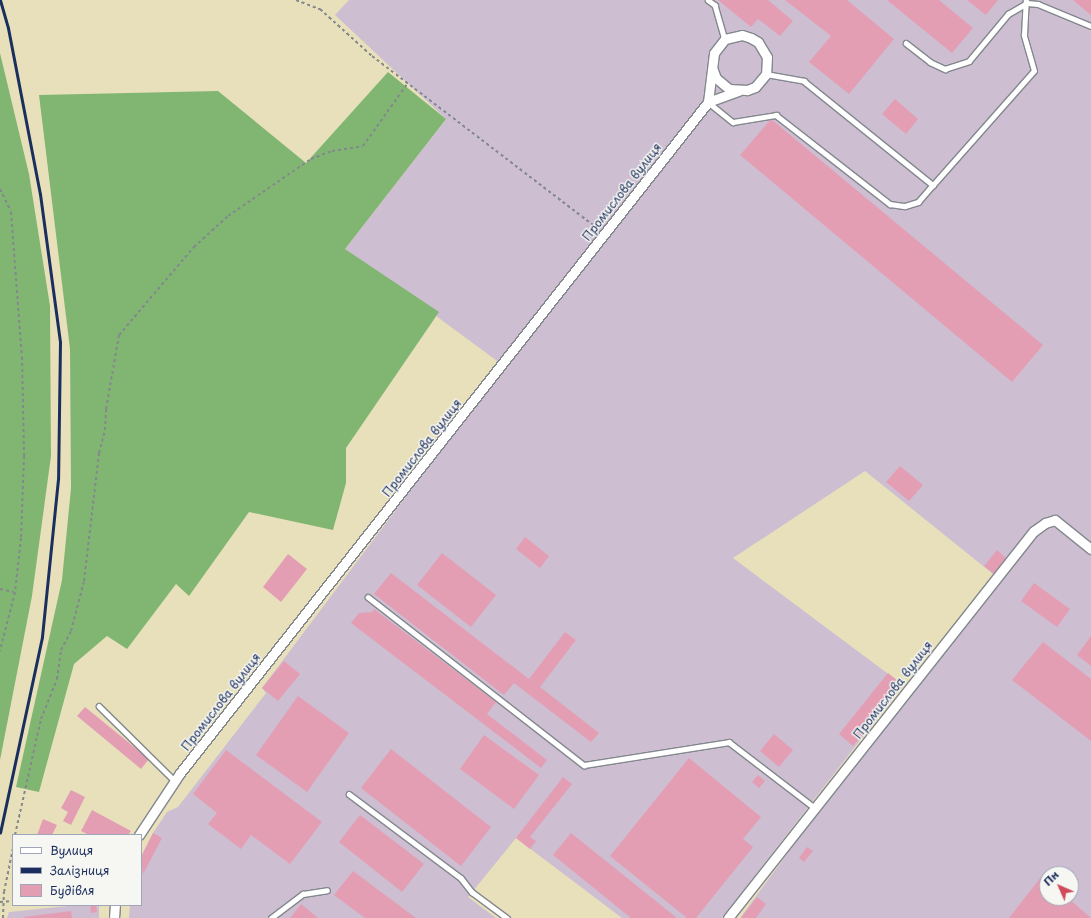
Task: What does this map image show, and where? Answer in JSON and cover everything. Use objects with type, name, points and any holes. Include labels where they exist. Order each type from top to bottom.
[{"type":"street","points":[[742,36],[758,42],[767,57],[766,74],[755,87],[738,91],[708,102],[714,53],[725,39],[742,36]]},
{"type":"street","points":[[713,70],[722,84],[738,91]]},
{"type":"street","name":"Промислова вулиця","points":[[140,834],[175,781],[708,102]]},
{"type":"street","name":"Промислова вулиця","points":[[728,918],[1034,531],[1045,523],[1055,520],[1091,548]]},
{"type":"street","points":[[114,918],[115,906]]},
{"type":"lane","points":[[708,0],[715,5],[725,39]]},
{"type":"lane","points":[[906,43],[930,62],[945,69],[969,61],[1008,14],[1026,1],[1038,4],[1091,26]]},
{"type":"lane","points":[[708,102],[733,122],[776,114],[890,204],[905,206],[918,202],[1034,71],[1024,35],[1026,1]]},
{"type":"lane","points":[[766,74],[804,81],[933,185]]},
{"type":"lane","points":[[368,597],[584,765],[729,742],[815,808]]},
{"type":"lane","points":[[99,706],[175,781]]},
{"type":"lane","points":[[349,794],[461,878],[472,892],[507,918]]},
{"type":"lane","points":[[271,918],[302,894],[327,890]]},
{"type":"path","points":[[296,0],[320,9],[407,84],[542,184],[604,234]]},
{"type":"path","points":[[15,834],[41,719],[57,679],[61,650],[71,631],[84,581],[99,453],[105,430],[106,409],[119,335],[194,247],[228,216],[311,159],[332,151],[363,146],[407,84]]},
{"type":"path","points":[[0,188],[11,212],[22,357],[24,456],[21,538],[15,592],[0,651]]},
{"type":"path","points":[[0,589],[15,592]]},
{"type":"path","points":[[3,918],[2,902],[12,853]]},
{"type":"path","points":[[2,902],[12,901]]},
{"type":"shaded area","points":[[349,0],[1091,0],[1091,918],[740,918],[993,574],[865,471],[733,558],[903,685],[722,918],[622,918],[516,838],[468,897],[496,918],[129,918],[130,906],[142,906],[142,855],[153,833],[167,812],[178,807],[266,693],[262,688],[504,366],[345,249],[446,119],[335,15]]},
{"type":"shaded area","points":[[67,906],[99,906],[99,918],[7,918],[9,912]]},
{"type":"green space","points":[[0,53],[29,174],[50,306],[51,456],[32,596],[0,760]]},
{"type":"green space","points":[[388,72],[446,119],[345,249],[439,312],[346,448],[346,483],[333,530],[249,512],[189,596],[176,584],[127,649],[107,636],[74,664],[39,792],[16,787],[62,580],[71,488],[70,349],[39,95],[218,91],[306,163]]},
{"type":"building","points":[[718,0],[768,0],[793,21],[780,36],[758,19],[751,27]]},
{"type":"building","points":[[785,0],[847,0],[894,39],[849,94],[809,62],[831,36]]},
{"type":"building","points":[[887,0],[939,0],[973,28],[952,53]]},
{"type":"building","points":[[967,0],[998,0],[986,15]]},
{"type":"building","points":[[1073,0],[1091,0],[1091,15]]},
{"type":"building","points":[[895,99],[918,119],[906,134],[882,114]]},
{"type":"building","points":[[771,119],[1043,345],[1012,382],[740,155]]},
{"type":"building","points":[[900,466],[923,485],[909,501],[886,482]]},
{"type":"building","points":[[525,537],[549,556],[540,568],[516,549]]},
{"type":"building","points":[[997,550],[1007,559],[994,574],[984,566]]},
{"type":"building","points":[[442,553],[496,595],[471,627],[417,585]]},
{"type":"building","points":[[288,554],[307,569],[281,602],[263,587]]},
{"type":"building","points":[[391,573],[529,679],[565,632],[576,640],[540,687],[599,733],[591,742],[514,683],[504,695],[374,594]]},
{"type":"building","points":[[1034,583],[1070,609],[1057,627],[1021,601]]},
{"type":"building","points":[[374,609],[496,702],[487,714],[547,760],[541,768],[351,623],[359,613],[372,612]]},
{"type":"building","points":[[1091,636],[1091,666],[1077,655]]},
{"type":"building","points":[[1043,642],[1091,679],[1091,741],[1012,680]]},
{"type":"building","points":[[284,661],[300,674],[278,701],[262,688]]},
{"type":"building","points":[[888,673],[903,685],[853,746],[839,734]]},
{"type":"building","points":[[298,696],[349,733],[307,792],[256,755]]},
{"type":"building","points":[[85,707],[149,759],[141,769],[77,716]]},
{"type":"building","points":[[774,734],[793,750],[779,767],[760,751]]},
{"type":"building","points":[[484,735],[539,775],[514,809],[460,769]]},
{"type":"building","points":[[391,749],[491,827],[461,866],[361,788]]},
{"type":"building","points":[[226,750],[322,822],[290,864],[251,835],[241,849],[208,824],[217,813],[193,794]]},
{"type":"building","points":[[689,758],[761,817],[743,839],[753,847],[696,918],[687,918],[610,856]]},
{"type":"building","points":[[758,775],[765,781],[759,788],[752,782]]},
{"type":"building","points":[[563,777],[572,784],[530,837],[536,841],[530,849],[516,838]]},
{"type":"building","points":[[71,790],[85,797],[71,825],[63,821],[68,812],[61,808]]},
{"type":"building","points":[[92,810],[131,831],[129,834],[87,834],[81,831]]},
{"type":"building","points":[[360,815],[424,864],[402,892],[339,842]]},
{"type":"building","points":[[43,819],[57,825],[52,834],[37,834]]},
{"type":"building","points":[[153,833],[162,838],[143,874],[142,855]]},
{"type":"building","points":[[571,833],[677,918],[631,918],[553,855]]},
{"type":"building","points":[[807,847],[813,851],[804,862],[799,858]]},
{"type":"building","points":[[353,871],[416,918],[365,918],[334,895]]},
{"type":"building","points":[[1039,880],[1039,906],[1077,906],[1091,918],[1009,918]]},
{"type":"building","points":[[757,897],[766,904],[756,918],[741,918]]},
{"type":"building","points":[[301,904],[318,918],[290,918]]},
{"type":"building","points":[[90,906],[96,906],[97,912],[91,913]]},
{"type":"building","points":[[71,911],[72,918],[24,918],[24,917]]},
{"type":"railway","points":[[0,0],[8,28],[40,194],[60,342],[58,479],[42,637],[0,833]]}]
